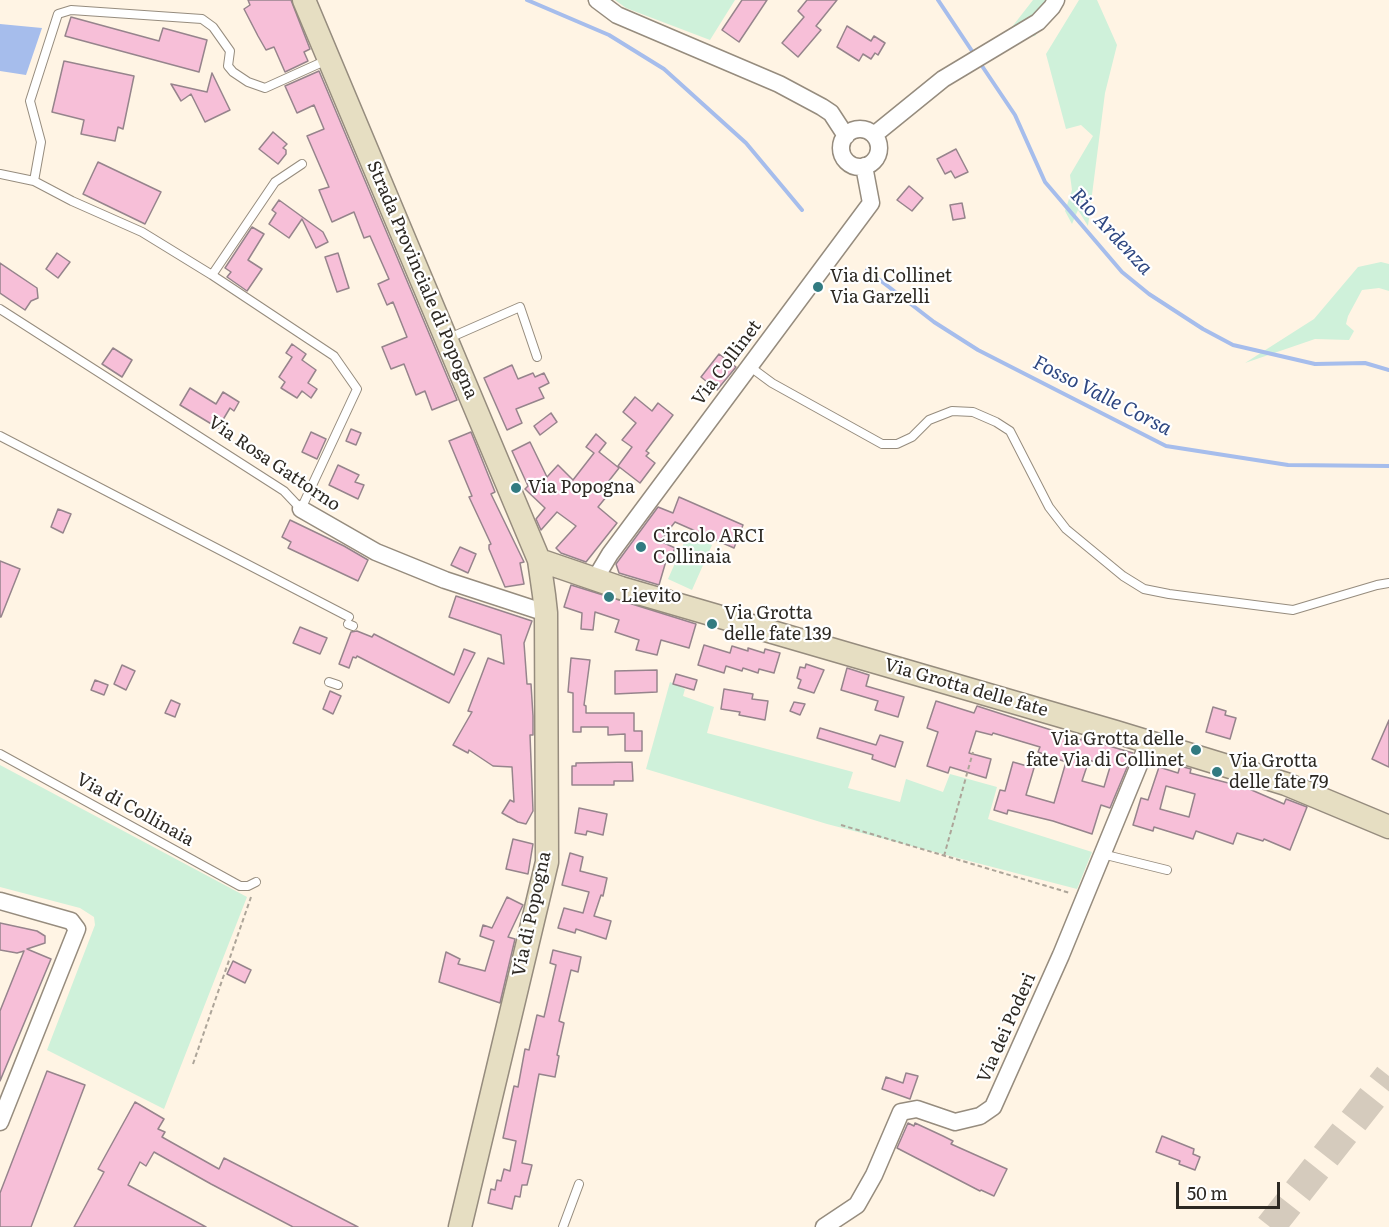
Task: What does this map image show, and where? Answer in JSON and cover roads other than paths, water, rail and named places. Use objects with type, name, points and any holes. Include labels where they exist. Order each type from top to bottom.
[{"type":"main road","name":"Strada Provinciale di Popogna","points":[[304,0],[539,560]]},
{"type":"main road","name":"Via Grotta delle fate","points":[[539,560],[796,644],[1286,784],[1380,819]]},
{"type":"main road","name":"Via di Popogna","points":[[460,1227],[547,862],[546,613],[539,560]]},
{"type":"street","points":[[597,0],[617,15],[779,84],[822,107],[831,113],[846,136]]},
{"type":"street","points":[[874,135],[943,79],[1038,22],[1056,0]]},
{"type":"street","points":[[857,129],[863,129],[874,135],[879,151],[873,161],[864,166],[853,164],[844,157],[842,146],[846,136],[857,129]]},
{"type":"street","name":"Via Collinet","points":[[595,579],[610,554],[871,203],[864,166]]},
{"type":"street","name":"Via Rosa Gattorno","points":[[301,509],[376,552],[445,580],[546,613]]},
{"type":"street","name":"Via dei Poderi","points":[[824,1227],[857,1205],[874,1175],[901,1112],[917,1109],[955,1122],[980,1116],[993,1107],[1061,955],[1148,743]]},
{"type":"street","points":[[0,901],[71,921],[77,930],[0,1122]]},
{"type":"lane","points":[[34,181],[41,142],[30,101],[58,14],[71,10],[202,19],[213,27],[230,51],[228,66],[233,72],[248,82],[265,88],[329,59]]},
{"type":"lane","points":[[212,275],[275,182],[302,164]]},
{"type":"lane","points":[[0,174],[34,181],[72,201],[142,232],[212,275],[334,356],[357,389],[301,509]]},
{"type":"lane","points":[[447,339],[520,307],[537,357]]},
{"type":"lane","name":"Via Rosa Gattorno","points":[[0,309],[284,491],[301,509]]},
{"type":"lane","points":[[749,366],[772,383],[882,444],[897,444],[912,437],[929,420],[952,411],[973,412],[996,422],[1010,431],[1049,507],[1066,529],[1123,576],[1144,589],[1293,610],[1389,583]]},
{"type":"lane","points":[[0,436],[350,622]]},
{"type":"lane","points":[[329,682],[338,686]]},
{"type":"lane","name":"Via di Collinaia","points":[[0,754],[240,886],[248,886],[256,882]]},
{"type":"lane","points":[[1102,854],[1167,870]]},
{"type":"lane","points":[[563,1227],[579,1185]]},
{"type":"water","points":[[0,24],[42,28],[26,75],[0,71]]},
{"type":"waterway","name":"Fosso Valle Corsa","points":[[527,0],[609,35],[664,69],[746,143],[802,210]]},
{"type":"waterway","name":"Rio Ardenza","points":[[938,0],[974,54]]},
{"type":"waterway","name":"Rio Ardenza","points":[[980,63],[1015,115],[1045,182],[1122,272],[1149,294],[1203,329],[1233,345],[1315,364],[1365,363],[1389,370]]},
{"type":"waterway","name":"Fosso Valle Corsa","points":[[867,270],[934,322],[978,350],[1166,446],[1288,465],[1389,466]]},
{"type":"tunnel","points":[[1270,1227],[1389,1076]]},
{"type":"place","name":"Via di Collinet Via Garzelli","points":[[818,287]]},
{"type":"place","name":"Via Popogna","points":[[516,488]]},
{"type":"place","name":"Circolo ARCI Collinaia","points":[[641,547]]},
{"type":"place","name":"Lievito","points":[[609,597]]},
{"type":"place","name":"Via Grotta delle fate 139","points":[[712,624]]},
{"type":"place","name":"Via Grotta delle fate Via di Collinet","points":[[1196,750]]},
{"type":"place","name":"Via Grotta delle fate 79","points":[[1217,772]]}]
